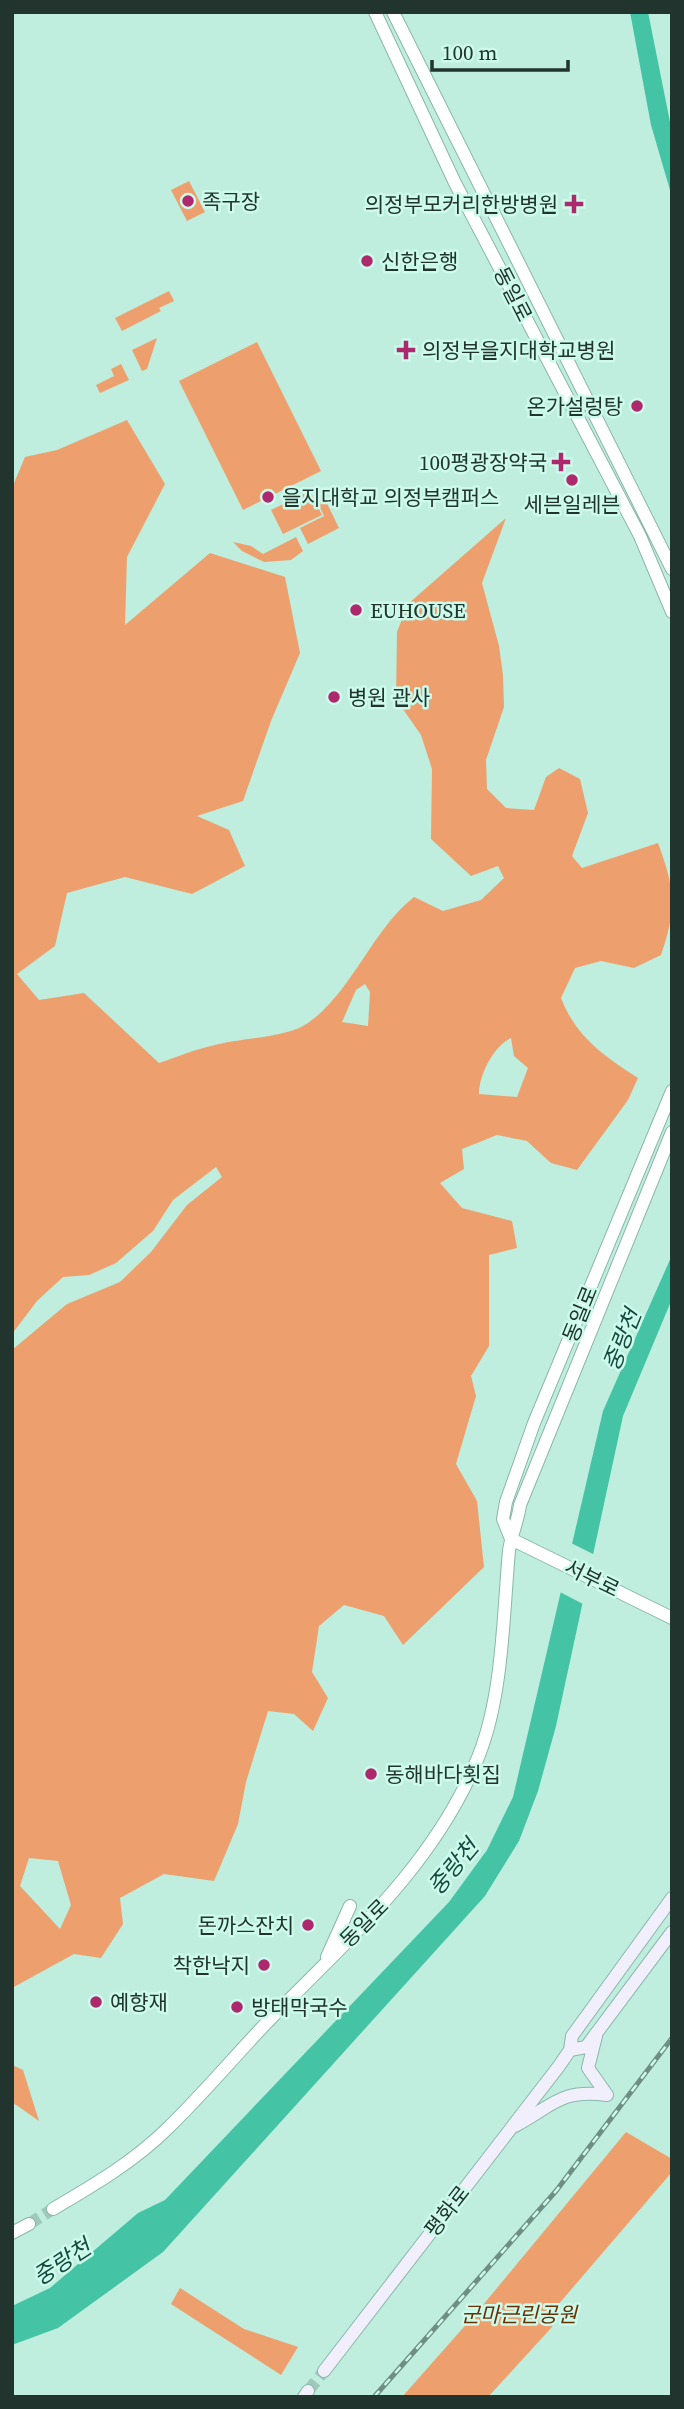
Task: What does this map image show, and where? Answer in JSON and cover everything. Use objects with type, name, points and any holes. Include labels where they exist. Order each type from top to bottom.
[{"type":"main road","name":"평화로","points":[[324,2371],[570,2050],[572,2036],[672,1898]]},
{"type":"main road","name":"평화로","points":[[570,2050],[586,2047],[672,1932]]},
{"type":"main road","points":[[512,2128],[565,2096],[583,2092],[607,2095],[588,2068],[597,2032]]},
{"type":"street","name":"동일로","points":[[375,12],[455,183],[637,529],[672,612]]},
{"type":"street","name":"동일로","points":[[393,12],[672,569]]},
{"type":"street","points":[[399,12],[411,48]]},
{"type":"street","name":"동일로","points":[[511,1539],[503,1519],[506,1502],[534,1423],[672,1091]]},
{"type":"street","name":"동일로","points":[[53,2209],[84,2193],[132,2159],[169,2127],[383,1906],[418,1864],[449,1819],[479,1756],[489,1726],[500,1651],[511,1539],[524,1495],[672,1132]]},
{"type":"street","name":"서부로","points":[[511,1539],[672,1618]]},
{"type":"street","points":[[325,1963],[350,1906]]},
{"type":"street","points":[[12,2232],[29,2224]]},
{"type":"green space","name":"족구장","points":[[189,181],[205,212],[187,221],[171,190]]},
{"type":"green space","points":[[169,291],[174,301],[159,308],[161,311],[122,331],[115,318]]},
{"type":"green space","points":[[157,338],[147,369],[142,371],[132,350]]},
{"type":"green space","points":[[257,342],[321,471],[243,510],[179,381]]},
{"type":"green space","points":[[121,364],[129,380],[100,393],[96,385],[114,376],[111,369]]},
{"type":"green space","points":[[127,420],[165,484],[127,557],[125,625],[210,553],[285,577],[300,653],[271,721],[243,801],[197,816],[229,830],[245,866],[192,894],[125,877],[67,893],[55,946],[17,974],[39,1000],[84,993],[159,1063],[208,1047],[288,1032],[308,1023],[337,995],[386,926],[414,897],[443,911],[481,900],[504,878],[498,866],[471,876],[431,839],[432,769],[421,735],[396,699],[397,632],[408,604],[506,518],[482,583],[499,646],[504,707],[486,760],[487,789],[506,808],[534,810],[546,777],[559,768],[580,779],[588,813],[572,856],[582,868],[658,843],[671,886],[672,911],[661,955],[634,968],[601,961],[575,968],[561,998],[583,1035],[614,1062],[638,1078],[628,1100],[577,1170],[551,1163],[527,1141],[497,1135],[462,1149],[464,1169],[440,1183],[462,1208],[512,1221],[517,1248],[489,1255],[489,1346],[471,1376],[476,1396],[456,1464],[477,1501],[484,1567],[403,1645],[384,1616],[344,1605],[319,1626],[312,1672],[328,1698],[313,1731],[294,1714],[268,1711],[246,1782],[238,1824],[214,1881],[164,1874],[120,1898],[123,1924],[101,1958],[74,1954],[12,1988],[12,1350],[67,1304],[120,1282],[151,1252],[187,1205],[222,1177],[216,1167],[173,1200],[153,1231],[116,1263],[89,1275],[63,1277],[37,1301],[12,1334],[12,488],[25,457],[57,450]],"holes":[[[365,984],[370,992],[368,1026],[342,1022],[356,990]],[[511,1038],[514,1056],[528,1068],[517,1097],[479,1094],[481,1078],[488,1062],[504,1042]],[[29,1858],[58,1861],[71,1905],[60,1929],[20,1886]]]},
{"type":"green space","points":[[319,487],[339,528],[308,544],[300,528],[324,516],[312,490]]},
{"type":"green space","points":[[310,491],[322,515],[283,534],[271,510]]},
{"type":"green space","points":[[296,537],[303,551],[291,560],[264,562],[242,551],[233,542],[251,546],[263,554]]},
{"type":"green space","points":[[12,2065],[23,2070],[39,2121],[12,2102]]},
{"type":"green space","name":"군마근린공원","points":[[626,2132],[672,2159],[672,2172],[557,2306],[552,2327],[488,2397],[402,2397],[478,2311]]},
{"type":"green space","points":[[180,2288],[244,2329],[298,2347],[281,2375],[171,2304]]},
{"type":"shaded area","points":[[630,12],[648,12],[672,132],[672,197],[651,125]]},
{"type":"shaded area","name":"중랑천","points":[[672,1255],[672,1299],[623,1416],[556,1726],[538,1791],[519,1841],[485,1896],[163,2252],[58,2328],[12,2345],[12,2306],[50,2288],[138,2213],[165,2200],[449,1902],[487,1850],[513,1797],[603,1411]]},
{"type":"pier","points":[[567,1541],[597,1556],[585,1605],[556,1590]]},
{"type":"tunnel","points":[[29,2224],[53,2209]]},
{"type":"tunnel","points":[[308,2391],[324,2371]]},
{"type":"railway","points":[[374,2397],[556,2191],[672,2038]]},
{"type":"place","name":"족구장","points":[[188,201]]},
{"type":"place","name":"의정부모커리한방병원","points":[[574,204]]},
{"type":"place","name":"신한은행","points":[[367,261]]},
{"type":"place","name":"의정부을지대학교병원","points":[[406,350]]},
{"type":"place","name":"온가설렁탕","points":[[637,406]]},
{"type":"place","name":"100평광장약국","points":[[561,462]]},
{"type":"place","name":"세븐일레븐","points":[[572,480]]},
{"type":"place","name":"을지대학교 의정부캠퍼스","points":[[268,497]]},
{"type":"place","name":"EUHOUSE","points":[[356,610]]},
{"type":"place","name":"병원 관사","points":[[334,697]]},
{"type":"place","name":"동해바다횟집","points":[[371,1774]]},
{"type":"place","name":"돈까스잔치","points":[[308,1925]]},
{"type":"place","name":"착한낙지","points":[[264,1965]]},
{"type":"place","name":"예향재","points":[[96,2002]]},
{"type":"place","name":"방태막국수","points":[[237,2007]]}]
